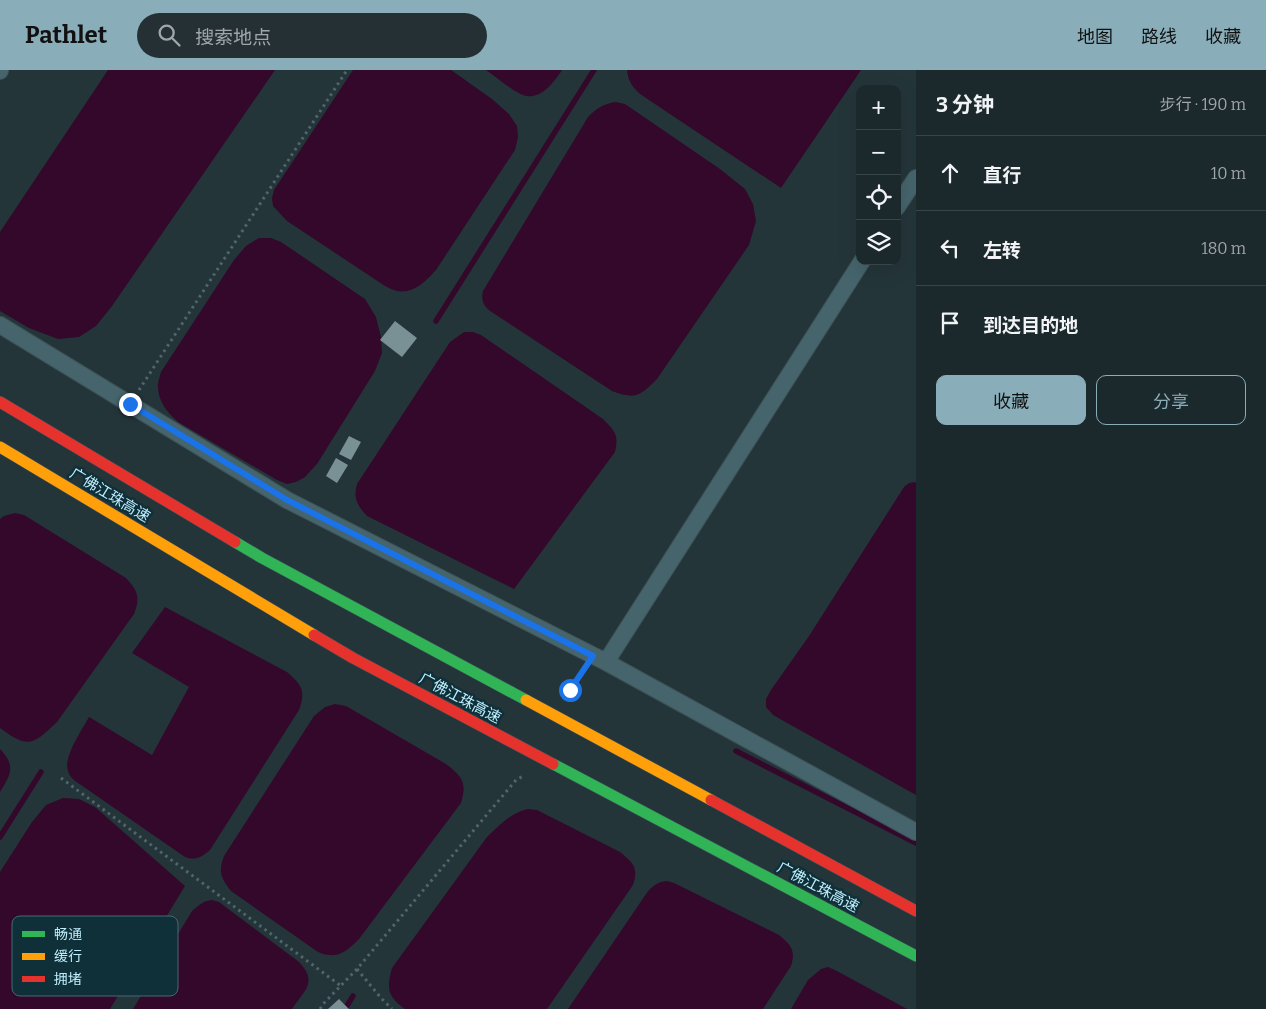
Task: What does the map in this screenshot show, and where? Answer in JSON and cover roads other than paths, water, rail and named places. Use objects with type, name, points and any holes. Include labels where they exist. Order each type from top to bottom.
[{"type":"highway","name":"广佛江珠高速","points":[[0,402],[262,558],[916,912]]},
{"type":"highway","name":"广佛江珠高速","points":[[0,447],[354,658],[916,956]]},
{"type":"street","points":[[901,201],[916,178]]},
{"type":"street","points":[[599,659],[859,265]]},
{"type":"street","points":[[0,325],[287,500],[599,659],[916,832]]},
{"type":"waterway","points":[[436,321],[594,70]]},
{"type":"waterway","points":[[736,751],[916,843]]},
{"type":"waterway","points":[[0,837],[41,772]]},
{"type":"waterway","points":[[345,1009],[353,996]]}]
